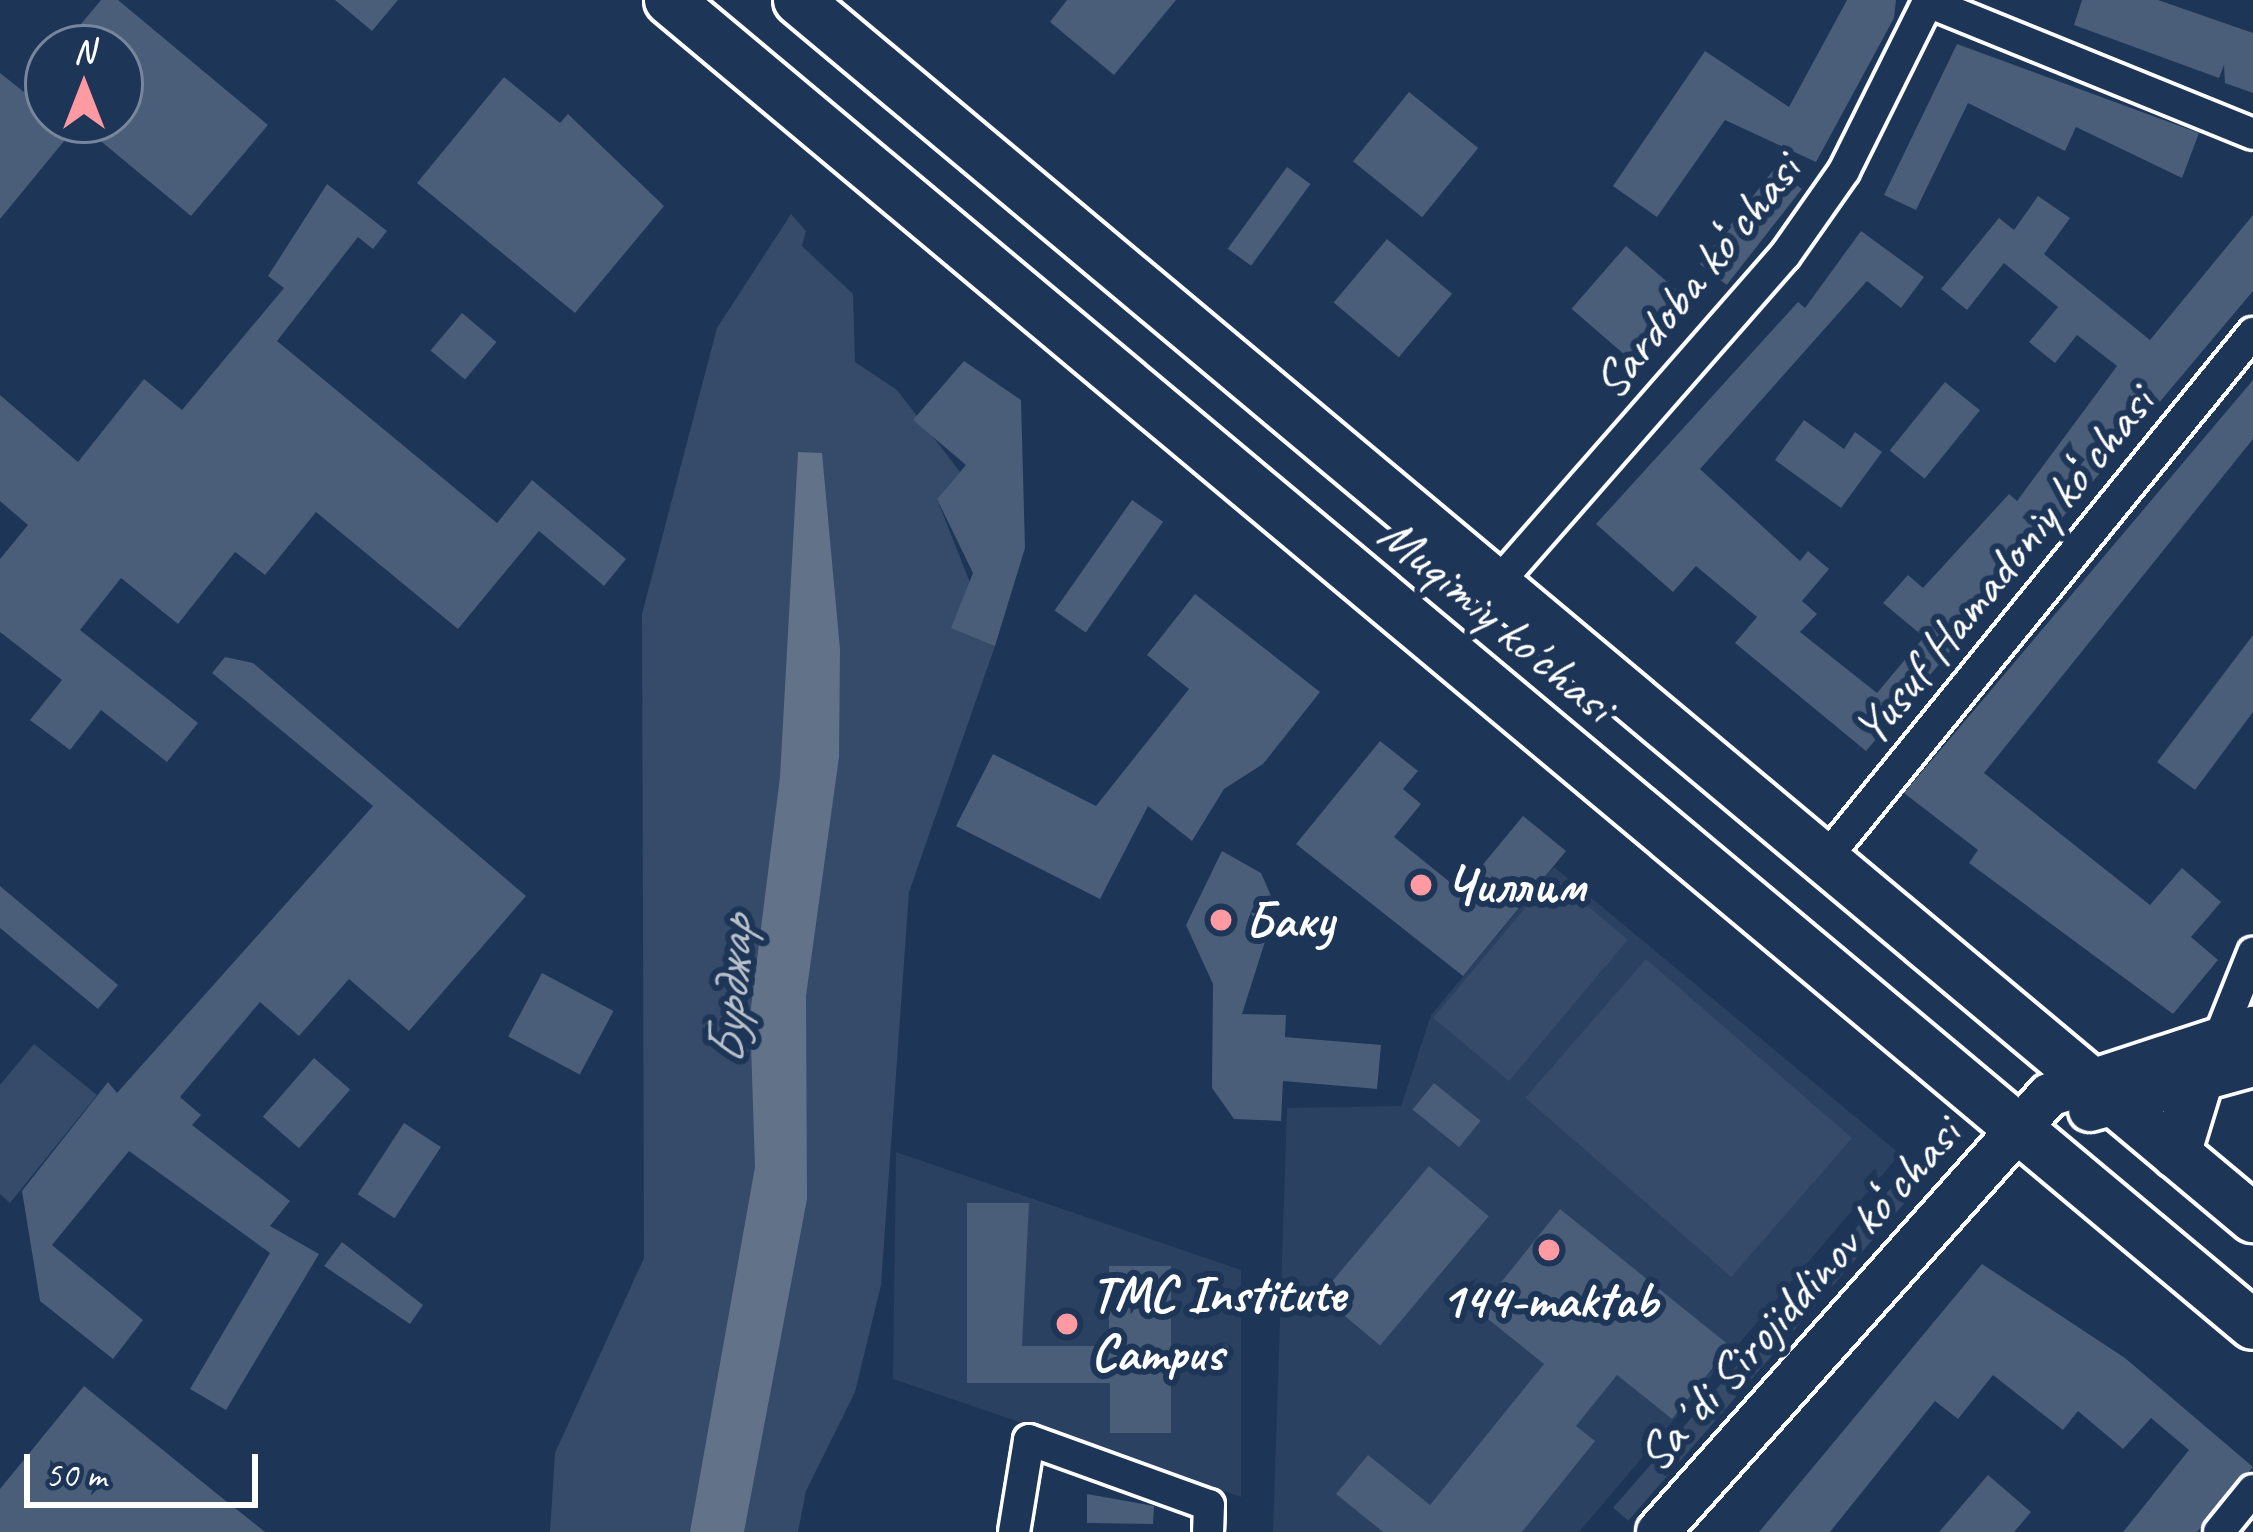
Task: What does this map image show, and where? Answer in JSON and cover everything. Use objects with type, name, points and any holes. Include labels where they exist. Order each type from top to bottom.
[{"type":"main road","name":"Muqimiy ko'chasi","points":[[669,0],[1538,728],[2068,1091],[2176,1154],[2253,1218]]},
{"type":"main road","name":"Muqimiy ko'chasi","points":[[798,0],[1826,859],[2068,1091],[2253,1325]]},
{"type":"main road","points":[[866,166],[872,122],[921,104]]},
{"type":"main road","points":[[1538,728],[1585,712],[1595,691],[1588,662]]},
{"type":"main road","points":[[2176,1154],[2198,1082]]},
{"type":"street","points":[[1928,1],[2253,134]]},
{"type":"street","name":"Sardoba koʻchasi","points":[[1496,585],[1785,255],[1844,171],[1928,1]]},
{"type":"street","name":"Yusuf Hamadoniy koʻchasi","points":[[1826,859],[2253,333]]},
{"type":"street","points":[[2068,1091],[2236,1033],[2253,953]]},
{"type":"street","points":[[2068,1091],[2198,1082],[2253,1065]]},
{"type":"street","name":"Saʼdi Sirojiddinov koʻchasi","points":[[1658,1532],[2068,1091]]},
{"type":"street","points":[[1014,1532],[1029,1440],[1209,1504],[1208,1532]]},
{"type":"street","points":[[2219,1532],[2253,1490]]},
{"type":"shaded area","points":[[791,214],[806,231],[802,246],[853,294],[855,362],[897,390],[960,472],[937,499],[995,646],[909,892],[881,1285],[855,1392],[806,1491],[798,1532],[550,1532],[555,1453],[644,1258],[642,614],[717,328]]},
{"type":"shaded area","name":"Бурджар","points":[[798,452],[822,453],[840,649],[839,757],[806,996],[807,1199],[744,1532],[690,1532],[755,1167],[750,1015],[780,777]]},
{"type":"shaded area","name":"144-maktab","points":[[1554,867],[1900,1154],[1579,1532],[1273,1532],[1287,1108],[1401,1106],[1431,1015]]},
{"type":"shaded area","points":[[1552,876],[1628,940],[1509,1081],[1433,1018]]},
{"type":"shaded area","points":[[1646,959],[1852,1138],[1731,1277],[1525,1098]]},
{"type":"shaded area","points":[[34,1044],[97,1095],[10,1203],[0,1194],[0,1085]]},
{"type":"shaded area","name":"TMC Institute Campus","points":[[896,1152],[1241,1270],[1241,1497],[893,1379]]},
{"type":"shaded area","points":[[1911,1165],[1926,1178],[1628,1521],[1613,1508]]},
{"type":"building","points":[[101,0],[118,0],[268,125],[191,216],[104,144],[144,144],[144,24],[81,24]]},
{"type":"building","points":[[335,0],[398,0],[372,31]]},
{"type":"building","points":[[1067,0],[1176,0],[1114,75],[1050,22]]},
{"type":"building","points":[[1847,0],[1896,0],[1894,18],[1816,162],[1725,120],[1657,217],[1613,186],[1705,51],[1789,107]]},
{"type":"building","points":[[2082,0],[2158,0],[2253,33],[2253,93],[2225,83],[2224,65],[2219,78],[2074,25]]},
{"type":"building","points":[[1957,44],[2199,133],[2182,178],[2076,127],[2065,151],[1968,103],[1916,210],[1884,195]]},
{"type":"building","points":[[0,73],[24,92],[24,144],[62,144],[0,219]]},
{"type":"building","points":[[504,77],[560,123],[568,114],[664,206],[575,313],[417,183]]},
{"type":"building","points":[[1409,92],[1478,148],[1422,217],[1353,161]]},
{"type":"building","points":[[1287,167],[1310,184],[1251,266],[1228,249]]},
{"type":"building","points":[[1775,168],[1802,189],[1727,285],[1700,264]]},
{"type":"building","points":[[327,184],[387,231],[373,249],[358,237],[277,341],[497,523],[532,480],[626,559],[604,586],[539,531],[458,629],[316,512],[265,575],[235,552],[178,624],[121,578],[80,630],[198,723],[167,762],[101,710],[70,750],[30,720],[62,680],[0,632],[0,559],[28,525],[0,501],[0,395],[78,462],[144,379],[182,410],[284,288],[268,276]]},
{"type":"building","points":[[2038,196],[2070,218],[2044,254],[2150,340],[2253,215],[2253,291],[1866,751],[1735,643],[1757,617],[1696,566],[1673,592],[1596,524],[1798,302],[1805,308],[1861,231],[1924,277],[1901,308],[1867,281],[1700,469],[1800,561],[1808,551],[1829,569],[1802,601],[1817,614],[1800,632],[1877,693],[1924,637],[1883,603],[1908,575],[1923,588],[2009,494],[2017,501],[2117,366],[2077,335],[2055,363],[2029,342],[2058,307],[2004,263],[1967,310],[1941,289],[1999,218],[2014,230]]},
{"type":"building","points":[[1387,239],[1452,294],[1399,357],[1334,303]]},
{"type":"building","points":[[1626,246],[1691,302],[1636,365],[1572,309]]},
{"type":"building","points":[[462,313],[496,342],[465,379],[431,351]]},
{"type":"building","points":[[964,361],[1021,400],[1025,548],[995,646],[951,628],[973,573],[937,499],[966,465],[913,420]]},
{"type":"building","points":[[2253,380],[2253,439],[1984,773],[2150,905],[2182,868],[2221,902],[2191,937],[2218,960],[2173,1014],[1969,863],[1978,850],[1904,793]]},
{"type":"building","points":[[1945,382],[1980,410],[1925,479],[1890,450]]},
{"type":"building","points":[[1804,420],[1844,449],[1855,432],[1882,452],[1841,508],[1775,460]]},
{"type":"building","points":[[1132,500],[1163,522],[1086,632],[1055,611]]},
{"type":"building","points":[[1195,594],[1320,692],[1263,764],[1224,789],[1192,841],[1148,806],[1100,899],[956,826],[993,754],[1096,806],[1189,689],[1147,655]]},
{"type":"building","points":[[2253,635],[2253,712],[2195,790],[2157,762]]},
{"type":"building","points":[[225,657],[253,663],[526,896],[409,1031],[349,979],[299,1036],[260,1002],[180,1097],[201,1115],[192,1125],[290,1201],[270,1226],[319,1254],[226,1410],[190,1389],[270,1253],[129,1151],[52,1245],[143,1320],[113,1359],[40,1301],[22,1191],[108,1082],[117,1093],[373,806],[212,673]]},
{"type":"building","points":[[1380,741],[1418,771],[1403,789],[1421,804],[1394,837],[1461,891],[1523,816],[1566,851],[1463,976],[1296,844]]},
{"type":"building","points":[[1222,851],[1261,873],[1276,907],[1242,1014],[1286,1015],[1285,1037],[1381,1045],[1377,1089],[1283,1081],[1281,1121],[1234,1119],[1212,1088],[1213,984],[1186,925]]},
{"type":"building","points":[[0,886],[118,985],[98,1009],[0,928]]},
{"type":"building","points":[[542,973],[614,1011],[580,1075],[508,1037]]},
{"type":"building","points":[[314,1058],[350,1089],[299,1148],[263,1117]]},
{"type":"building","points":[[1434,1083],[1481,1121],[1459,1147],[1413,1109]]},
{"type":"building","points":[[404,1123],[441,1147],[395,1218],[358,1194]]},
{"type":"building","points":[[1429,1166],[1489,1216],[1380,1346],[1320,1295]]},
{"type":"building","points":[[967,1203],[1029,1203],[1022,1346],[1109,1346],[1109,1266],[1171,1266],[1171,1433],[1110,1433],[1110,1383],[967,1383]]},
{"type":"building","points":[[1560,1209],[1730,1346],[1672,1419],[1617,1375],[1576,1426],[1595,1441],[1522,1532],[1383,1532],[1336,1494],[1368,1455],[1430,1505],[1544,1364],[1478,1311]]},
{"type":"building","points":[[342,1242],[423,1305],[410,1324],[324,1266]]},
{"type":"building","points":[[1982,1264],[2125,1358],[2253,1467],[2197,1532],[2123,1532],[2189,1450],[2151,1418],[2123,1449],[2078,1411],[2063,1430],[1993,1375],[1958,1419],[1935,1401],[1830,1532],[1759,1532]]},
{"type":"building","points":[[84,1386],[265,1532],[0,1532],[0,1489]]},
{"type":"building","points":[[1988,1475],[2031,1512],[2014,1532],[1939,1532]]},
{"type":"building","points":[[1087,1494],[1154,1506],[1153,1524],[1087,1523]]},
{"type":"place","name":"Чиллим","points":[[1421,885]]},
{"type":"place","name":"Баку","points":[[1221,920]]},
{"type":"place","name":"144-maktab","points":[[1549,1250]]},
{"type":"place","name":"TMC Institute Campus","points":[[1067,1324]]}]
